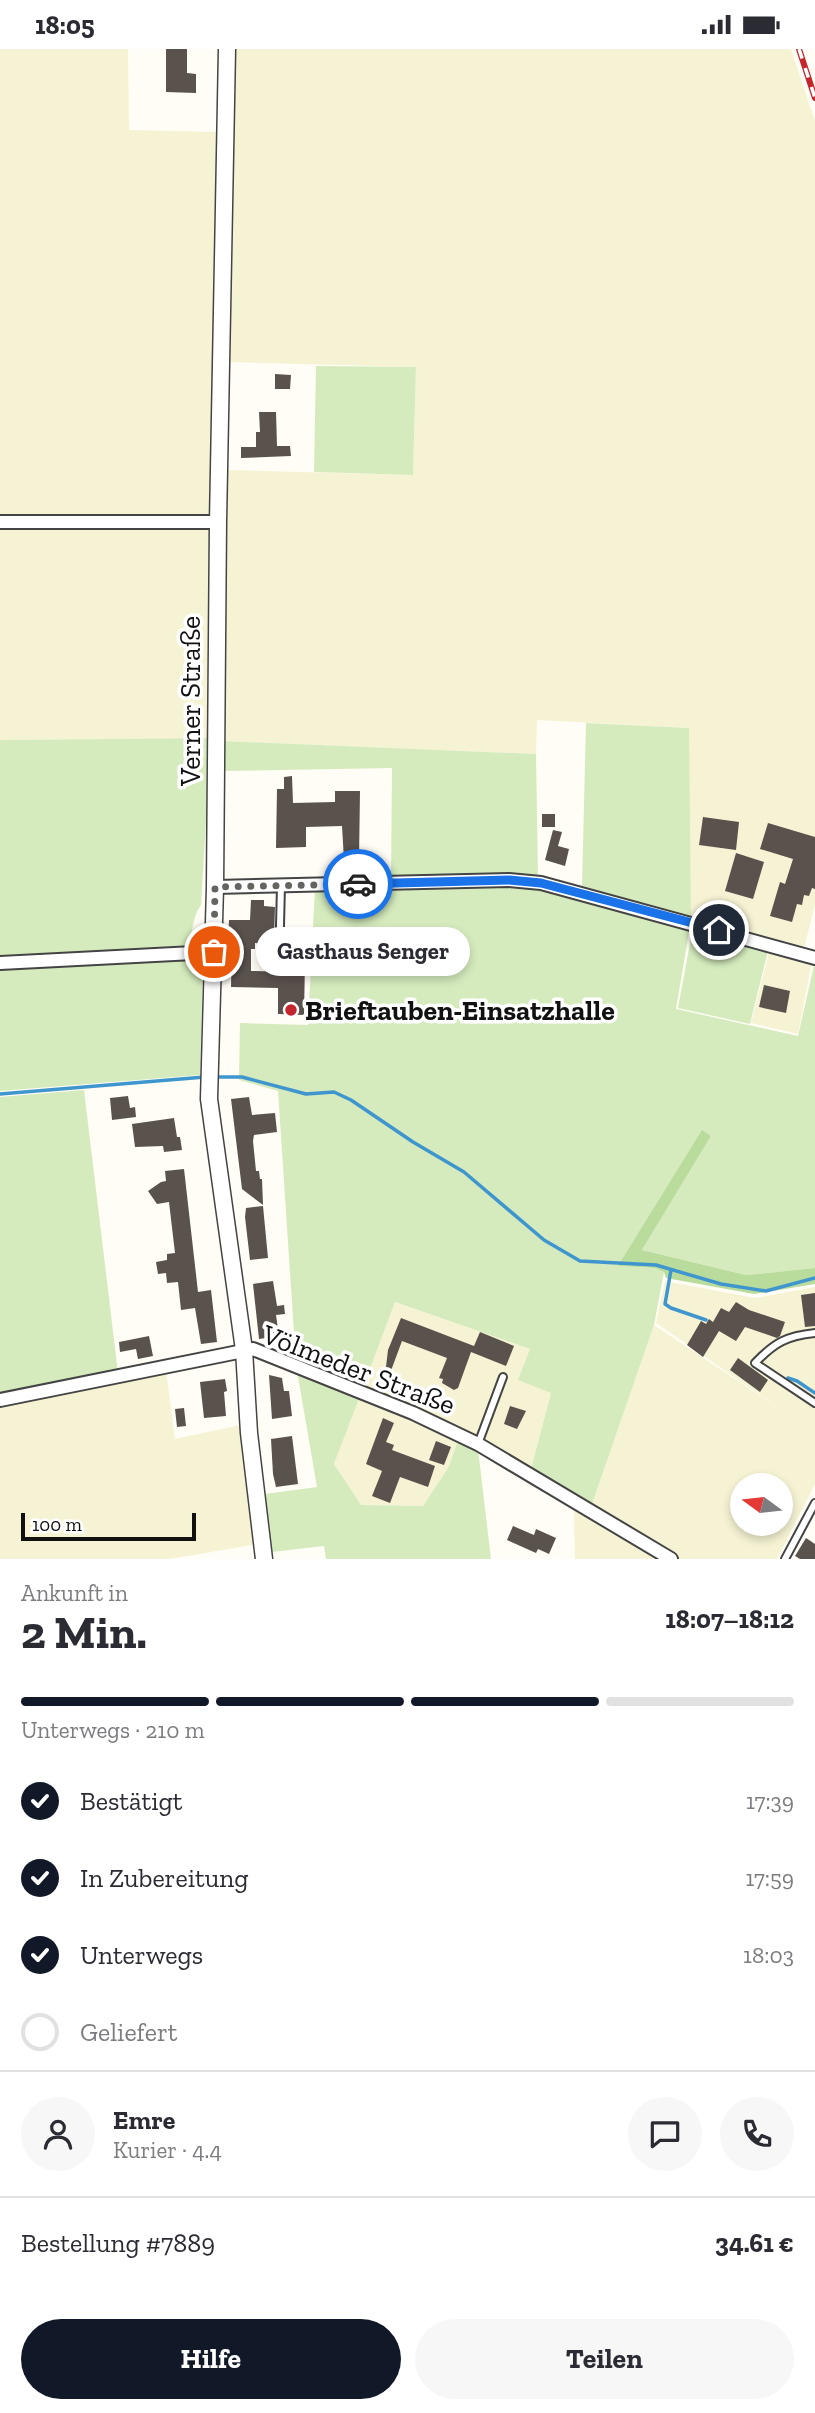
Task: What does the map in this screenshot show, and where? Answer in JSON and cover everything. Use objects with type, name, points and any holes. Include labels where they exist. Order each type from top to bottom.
[{"type":"street","name":"Verner Straße","points":[[227,49],[218,522],[214,952],[209,1099],[244,1350],[249,1433],[264,1559]]},
{"type":"street","points":[[0,523],[218,522]]},
{"type":"street","points":[[215,887],[509,880],[541,883],[815,958]]},
{"type":"street","points":[[0,963],[214,952]]},
{"type":"street","name":"Völmeder Straße","points":[[0,1400],[253,1349],[413,1413],[478,1444],[671,1559]]},
{"type":"lane","points":[[279,966],[281,885]]},
{"type":"lane","points":[[815,1333],[792,1336],[767,1350],[755,1363],[815,1403]]},
{"type":"lane","points":[[478,1444],[503,1377]]},
{"type":"lane","points":[[785,1559],[815,1503]]},
{"type":"shaded area","points":[[0,49],[128,49],[129,130],[220,132],[214,518],[0,519]]},
{"type":"shaded area","points":[[235,49],[791,49],[815,121],[815,904],[802,957],[812,961],[798,1034],[751,1023],[772,941],[691,918],[688,728],[537,720],[536,754],[222,741],[227,470],[413,475],[416,367],[229,362]]},
{"type":"shaded area","points":[[0,525],[214,525],[211,738],[0,740]]},
{"type":"shaded area","points":[[665,1281],[755,1298],[815,1287],[815,1484],[793,1527],[793,1473],[730,1473],[730,1537],[788,1537],[777,1559],[679,1559],[591,1507],[654,1325],[789,1415],[656,1323]]},
{"type":"shaded area","points":[[395,1302],[530,1349],[551,1393],[531,1469],[459,1438],[448,1468],[423,1506],[360,1505],[334,1464]]},
{"type":"shaded area","points":[[166,1370],[175,1439],[245,1424],[257,1544],[170,1559],[0,1559],[0,1406]]},
{"type":"shaded area","points":[[574,1510],[655,1559],[575,1559]]},
{"type":"green space","points":[[316,366],[416,367],[413,475],[314,472]]},
{"type":"green space","points":[[586,723],[689,728],[691,918],[582,886]]},
{"type":"green space","points":[[211,738],[201,905],[187,948],[0,958],[0,740]]},
{"type":"green space","points":[[222,741],[536,754],[538,877],[391,880],[392,768],[222,771]]},
{"type":"green space","points":[[543,886],[690,926],[676,1009],[798,1036],[815,961],[815,1268],[746,1275],[642,1250],[711,1136],[703,1131],[619,1266],[655,1268],[664,1272],[654,1325],[591,1507],[531,1469],[551,1393],[518,1380],[530,1349],[395,1302],[362,1390],[296,1363],[278,1091],[239,1080],[240,1023],[308,1025],[315,888]]},
{"type":"green space","points":[[693,927],[769,947],[750,1024],[678,1008]]},
{"type":"green space","points":[[188,957],[203,968],[200,1075],[0,1091],[0,966]]},
{"type":"green space","points":[[84,1090],[118,1373],[0,1394],[0,1097]]},
{"type":"green space","points":[[702,1130],[711,1136],[642,1250],[746,1275],[815,1268],[815,1284],[754,1294],[666,1278],[664,1272],[655,1268],[618,1266]]},
{"type":"green space","points":[[297,1371],[360,1396],[334,1464],[361,1505],[423,1506],[448,1468],[459,1438],[478,1449],[491,1559],[326,1559],[324,1546],[272,1552],[265,1494],[317,1487]]},
{"type":"building","points":[[166,49],[187,49],[187,73],[196,74],[196,93],[166,92]]},
{"type":"building","points":[[275,374],[291,375],[290,389],[275,389]]},
{"type":"building","points":[[259,412],[276,412],[277,446],[290,446],[291,456],[241,458],[241,447],[256,447],[256,432],[260,432]]},
{"type":"building","points":[[292,776],[293,803],[335,802],[335,791],[360,791],[359,860],[344,860],[342,826],[306,827],[306,847],[276,848],[277,789],[284,789],[284,777]]},
{"type":"building","points":[[542,814],[555,814],[555,827],[542,827]]},
{"type":"building","points":[[703,817],[739,822],[736,850],[699,845]]},
{"type":"building","points":[[768,823],[815,837],[815,889],[812,888],[809,896],[804,895],[802,905],[797,904],[792,922],[770,916],[780,882],[785,884],[793,859],[760,849]]},
{"type":"building","points":[[553,830],[562,832],[558,846],[569,849],[565,866],[545,860]]},
{"type":"building","points":[[736,853],[764,862],[753,899],[725,891]]},
{"type":"building","points":[[251,900],[264,900],[264,906],[275,907],[274,939],[264,939],[264,944],[255,943],[255,949],[251,949],[251,971],[294,972],[295,960],[305,961],[304,1015],[278,1014],[278,988],[231,987],[232,942],[228,942],[229,920],[250,920]]},
{"type":"building","points":[[764,985],[790,991],[786,1013],[759,1007]]},
{"type":"building","points":[[128,1096],[130,1108],[135,1107],[136,1117],[112,1120],[110,1098]]},
{"type":"building","points":[[249,1097],[252,1115],[275,1113],[277,1132],[254,1135],[253,1141],[256,1171],[259,1171],[262,1179],[263,1205],[242,1189],[231,1099]]},
{"type":"building","points":[[174,1118],[182,1150],[164,1152],[163,1146],[135,1147],[132,1124]]},
{"type":"building","points":[[184,1169],[198,1292],[211,1290],[217,1342],[201,1344],[195,1308],[181,1310],[178,1282],[167,1283],[166,1273],[158,1274],[156,1262],[167,1260],[167,1254],[175,1253],[169,1202],[157,1204],[148,1191],[166,1181],[165,1171]]},
{"type":"building","points":[[263,1206],[268,1258],[250,1260],[246,1208]]},
{"type":"building","points":[[273,1281],[277,1306],[284,1305],[285,1314],[276,1315],[279,1336],[259,1339],[253,1284]]},
{"type":"building","points":[[815,1293],[815,1326],[805,1327],[801,1295]]},
{"type":"building","points":[[736,1302],[749,1310],[785,1322],[780,1336],[777,1338],[745,1327],[736,1341],[719,1331],[703,1357],[687,1345],[701,1321],[706,1324],[709,1319],[713,1322],[721,1308],[729,1312]]},
{"type":"building","points":[[401,1318],[474,1346],[480,1332],[514,1346],[506,1366],[471,1352],[458,1388],[454,1390],[439,1378],[447,1358],[402,1341],[389,1376],[385,1375],[388,1350]]},
{"type":"building","points":[[149,1336],[153,1356],[138,1359],[136,1349],[120,1352],[119,1342]]},
{"type":"building","points":[[738,1358],[768,1380],[760,1392],[730,1370]]},
{"type":"building","points":[[269,1375],[282,1378],[284,1391],[289,1391],[292,1416],[272,1419]]},
{"type":"building","points":[[225,1379],[226,1416],[204,1418],[200,1382]]},
{"type":"building","points":[[510,1406],[526,1411],[517,1429],[504,1424]]},
{"type":"building","points":[[184,1408],[186,1426],[177,1427],[175,1409]]},
{"type":"building","points":[[383,1418],[394,1423],[386,1442],[394,1445],[392,1450],[435,1466],[428,1487],[400,1477],[390,1503],[372,1496],[382,1471],[366,1464]]},
{"type":"building","points":[[292,1436],[298,1484],[276,1487],[271,1439]]},
{"type":"building","points":[[436,1441],[451,1447],[444,1465],[429,1460]]},
{"type":"building","points":[[513,1526],[534,1535],[536,1529],[556,1538],[549,1554],[538,1549],[536,1553],[507,1540]]},
{"type":"building","points":[[806,1538],[815,1544],[815,1559],[800,1559],[795,1556]]},
{"type":"waterway","points":[[0,1094],[205,1077]]},
{"type":"waterway","points":[[213,1077],[242,1077],[306,1094],[334,1092],[351,1100],[413,1142],[464,1172],[544,1240],[580,1261],[656,1265],[721,1284],[766,1291],[815,1278]]},
{"type":"waterway","points":[[671,1270],[665,1304],[706,1320]]},
{"type":"waterway","points":[[788,1378],[815,1393]]},
{"type":"railway","points":[[799,49],[815,98]]},
{"type":"way so far","points":[[214,952],[215,887],[358,884]]},
{"type":"place","name":"Gasthaus Senger","points":[[214,952]]},
{"type":"place","name":"Brieftauben-Einsatzhalle","points":[[291,1010]]},
{"type":"route","points":[[358,884],[509,880],[541,883],[719,930]]}]
